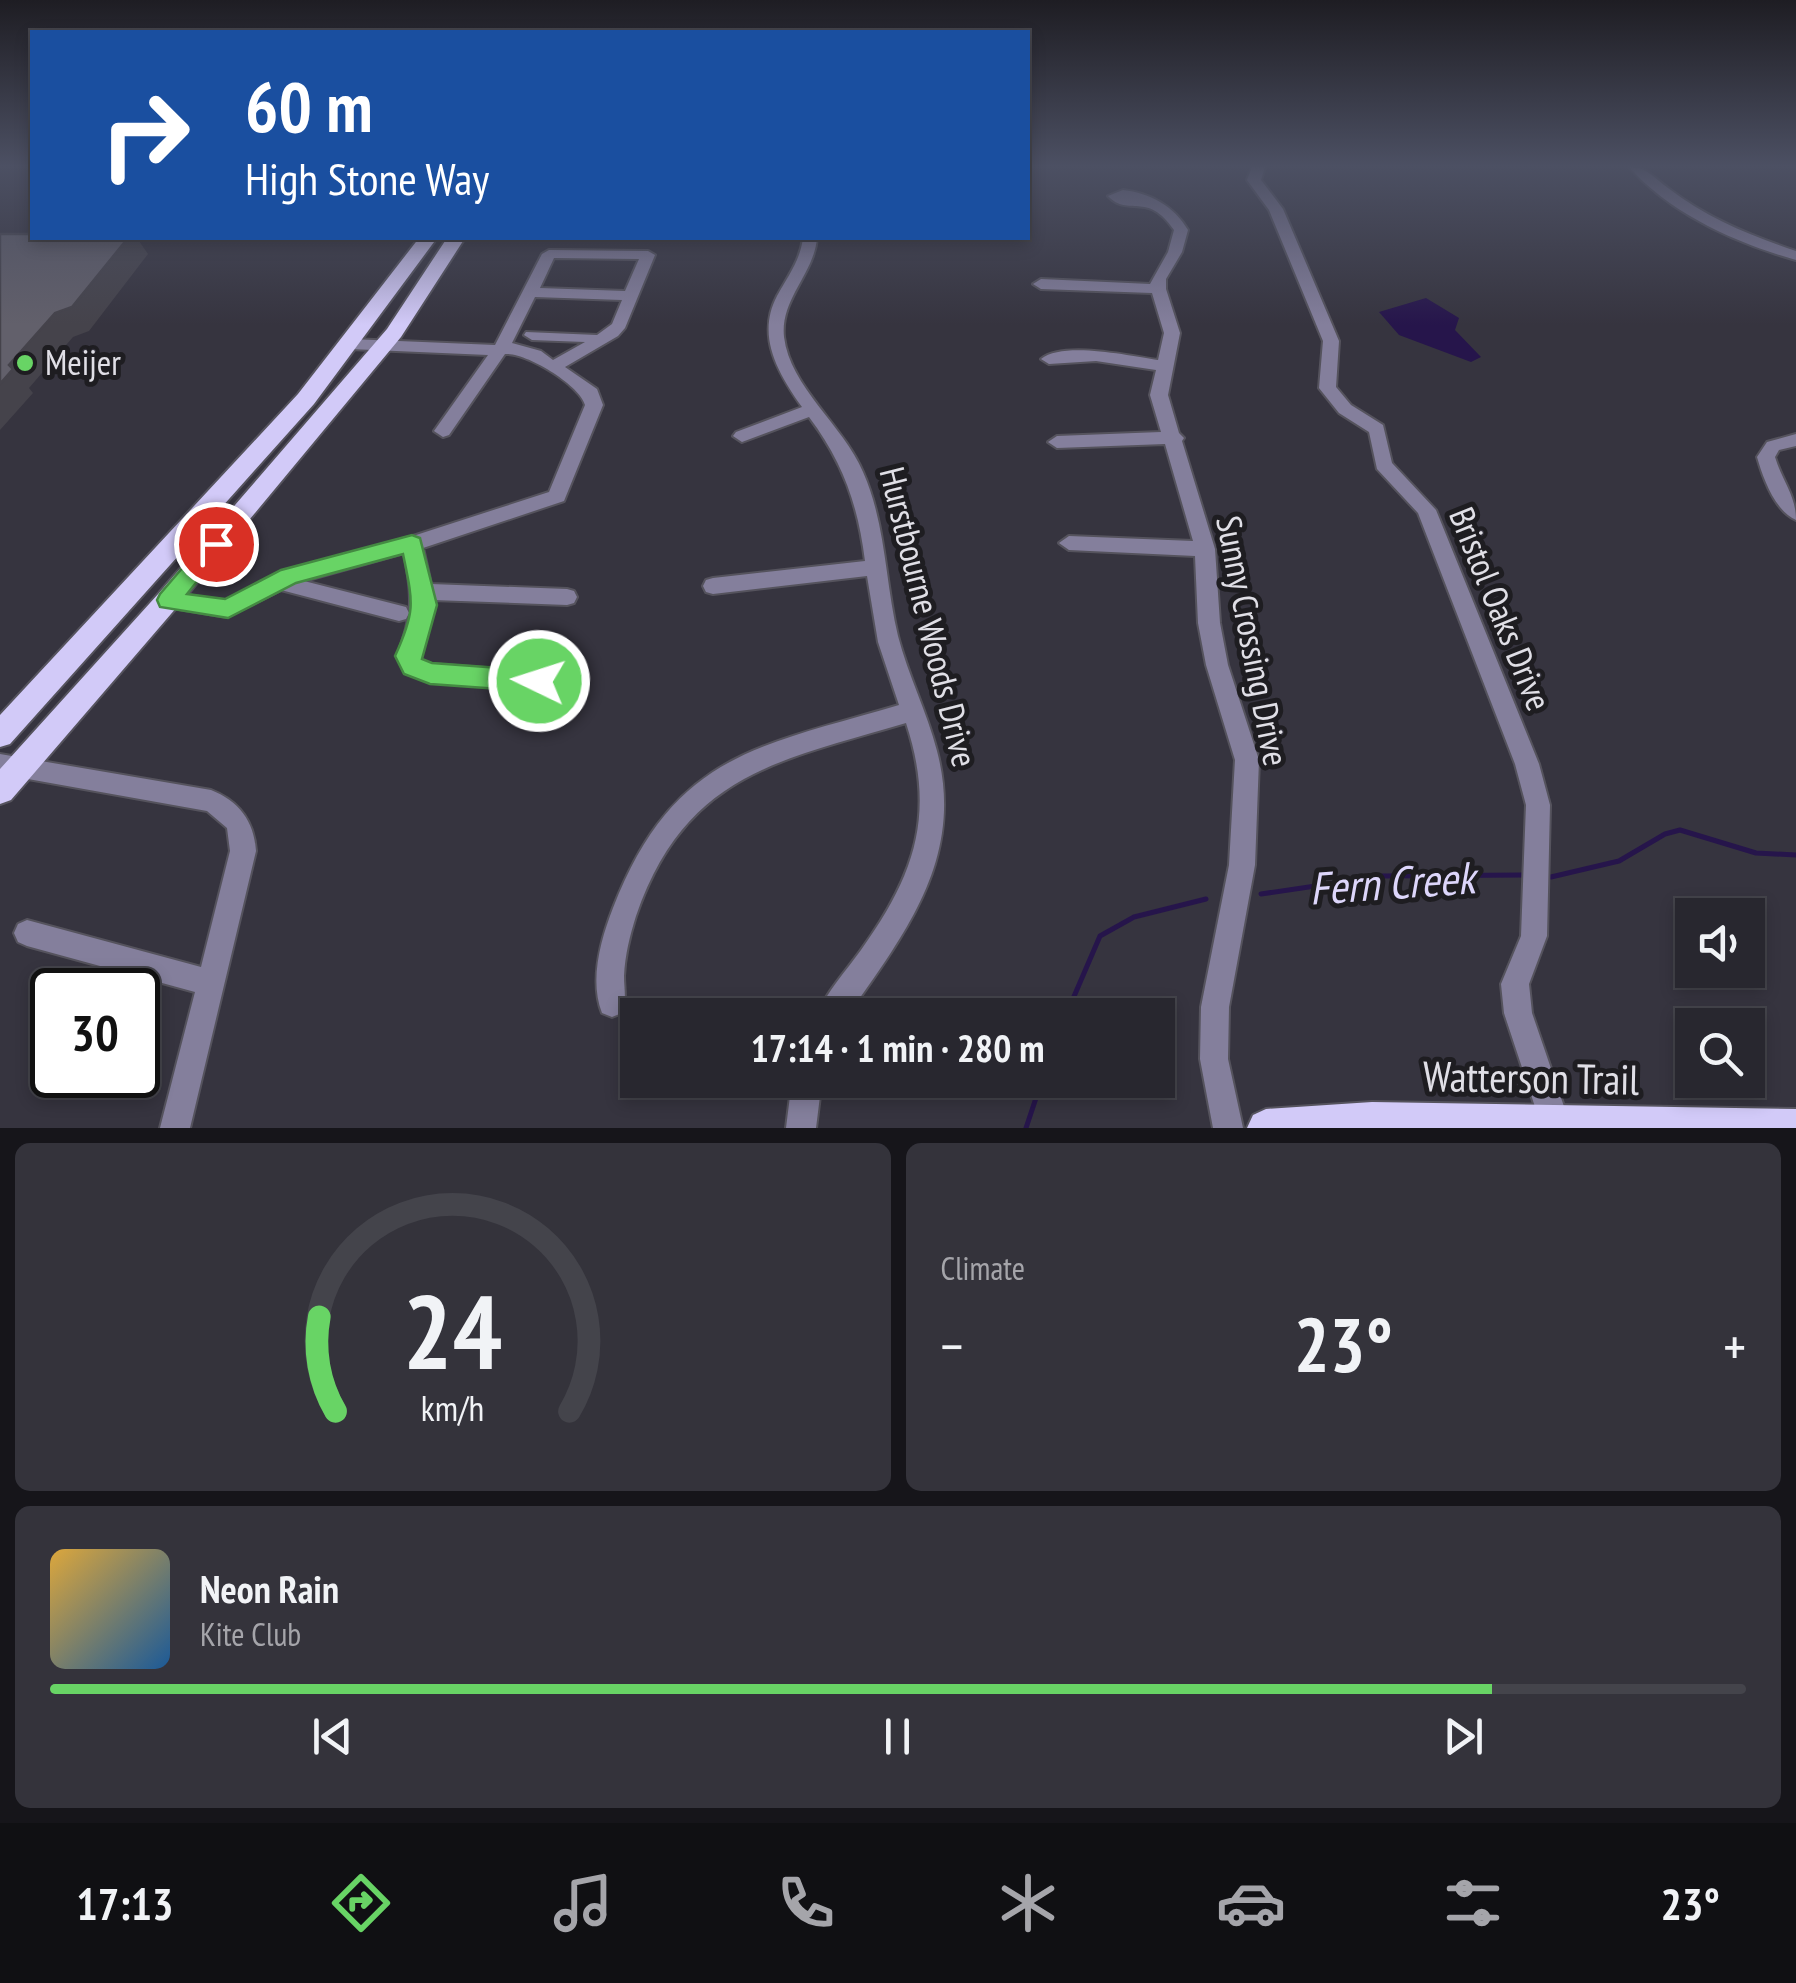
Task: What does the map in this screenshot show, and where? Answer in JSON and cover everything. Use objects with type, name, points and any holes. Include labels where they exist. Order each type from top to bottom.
[{"type":"main road","points":[[0,735],[306,399],[427,240]]},
{"type":"main road","points":[[0,790],[10,766],[168,600],[388,339],[455,240]]},
{"type":"main road","name":"Watterson Trail","points":[[1266,1128],[1372,1121],[1796,1128]]},
{"type":"street","points":[[1041,284],[1158,289],[1162,270],[1180,242],[1181,230],[1174,220]]},
{"type":"street","name":"Bristol Oaks Drive","points":[[1280,220],[1331,341],[1327,388],[1345,410],[1376,429],[1383,464],[1426,510],[1527,764],[1538,806],[1534,936],[1515,984],[1518,1012],[1555,1124]]},
{"type":"street","points":[[1703,220],[1796,256]]},
{"type":"street","name":"Hurstbourne Woods Drive","points":[[810,240],[805,261],[780,302],[776,334],[786,367],[840,442],[864,496],[888,640],[927,756],[934,791],[930,848],[902,918],[843,998]]},
{"type":"street","points":[[443,431],[502,347],[549,254],[648,255],[619,325],[553,367]]},
{"type":"street","name":"Sunny Crossing Drive","points":[[1158,289],[1172,334],[1159,395],[1175,438],[1205,549],[1212,637],[1247,760],[1242,866],[1215,1006],[1214,1060],[1228,1128]]},
{"type":"street","points":[[530,292],[631,296]]},
{"type":"street","points":[[532,335],[590,338],[596,342]]},
{"type":"street","points":[[168,600],[228,609],[278,582],[412,544],[557,496],[594,405],[591,394],[535,355],[502,347],[476,351],[355,337]]},
{"type":"street","points":[[1049,359],[1096,356],[1166,366]]},
{"type":"street","points":[[742,436],[815,408]]},
{"type":"street","points":[[1057,442],[1175,438]]},
{"type":"street","points":[[1796,440],[1774,446],[1766,457],[1772,479],[1796,513]]},
{"type":"street","points":[[1069,543],[1205,549]]},
{"type":"street","points":[[412,544],[424,620],[408,656],[413,666],[430,674],[539,681]]},
{"type":"street","points":[[713,586],[874,568]]},
{"type":"street","points":[[278,582],[400,614]]},
{"type":"street","points":[[422,592],[567,597]]},
{"type":"street","points":[[612,1004],[610,965],[625,910],[653,846],[681,808],[722,776],[768,754],[910,712]]},
{"type":"street","points":[[10,766],[211,801],[238,821],[243,851],[175,1128]]},
{"type":"street","points":[[27,933],[210,983]]},
{"type":"street","points":[[802,1128],[805,1098]]},
{"type":"shaded area","points":[[1426,298],[1459,318],[1455,330],[1481,357],[1471,362],[1399,335],[1379,312]]},
{"type":"building","points":[[0,234],[30,234],[30,240],[126,240],[72,307],[55,313],[9,365],[13,369],[0,384]]},
{"type":"waterway","name":"Fern Creek","points":[[1551,877],[1619,861],[1665,834],[1680,830],[1756,853],[1796,855]]},
{"type":"waterway","name":"Fern Creek","points":[[1261,894],[1383,876],[1523,875]]},
{"type":"waterway","name":"Fern Creek","points":[[1073,998],[1100,936],[1134,917],[1206,899]]},
{"type":"waterway","name":"Fern Creek","points":[[1026,1128],[1036,1098]]},
{"type":"place","name":"Meijer","points":[[25,363]]},
{"type":"route","points":[[216,544],[168,600],[228,609],[289,576],[412,544],[425,605],[424,620],[408,656],[413,666],[430,674],[539,681]]}]
